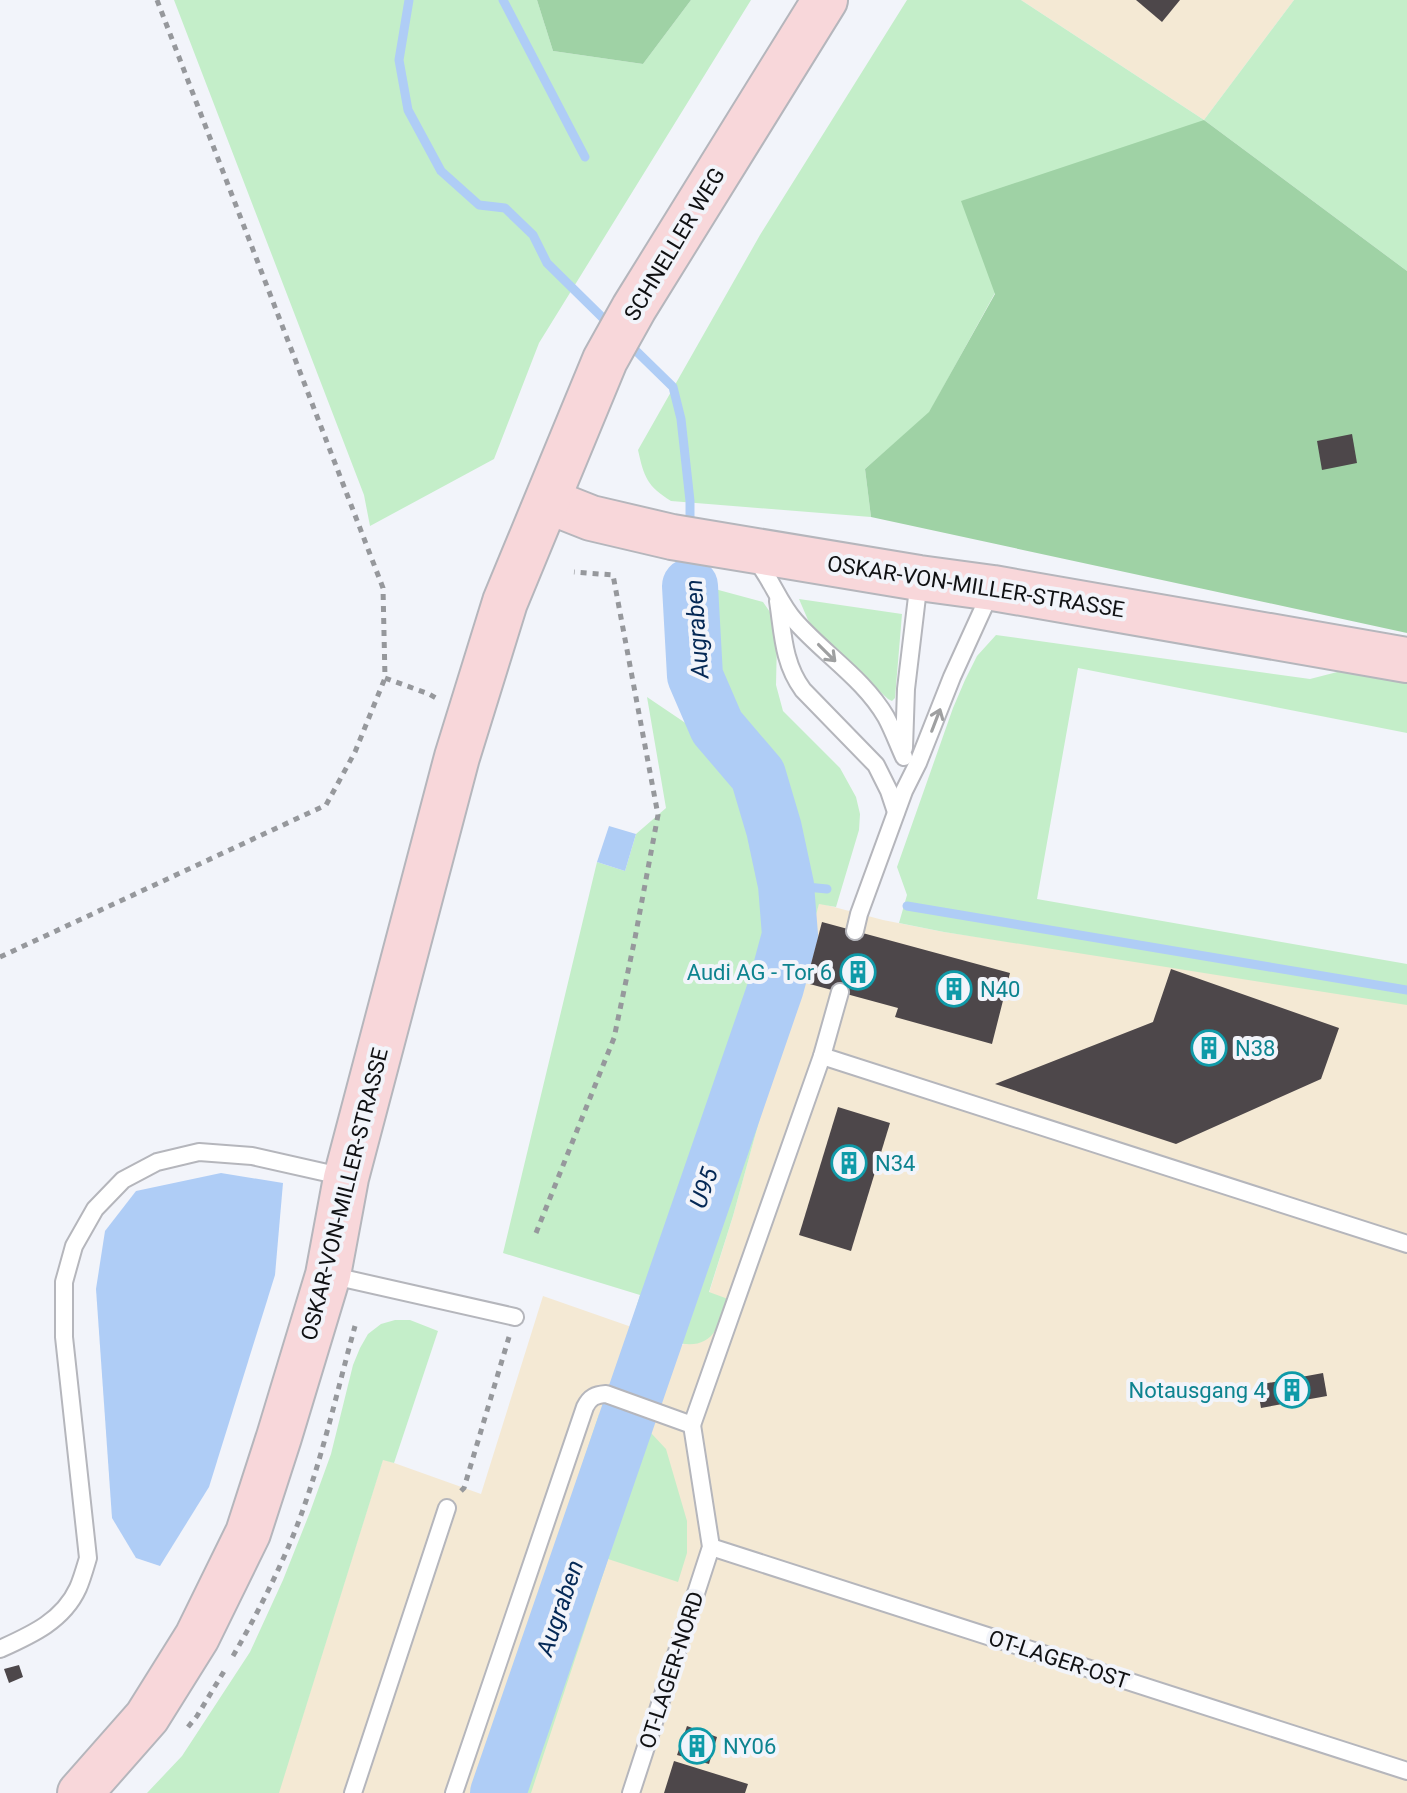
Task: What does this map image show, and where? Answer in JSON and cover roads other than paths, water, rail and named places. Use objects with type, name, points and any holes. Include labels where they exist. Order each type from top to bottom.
[{"type":"main road","name":"SCHNELLER WEG","points":[[525,556],[605,360],[825,0]]},
{"type":"main road","name":"OSKAR-VON-MILLER-STRASSE","points":[[548,501],[591,518],[709,543],[993,588],[1407,660]]},
{"type":"main road","name":"OSKAR-VON-MILLER-STRASSE","points":[[80,1793],[147,1717],[197,1637],[248,1533],[328,1275],[346,1178],[457,757],[505,602],[525,556]]},
{"type":"lane","points":[[709,543],[757,561],[796,622],[870,695],[885,715],[904,757]]},
{"type":"lane","points":[[904,791],[906,689],[919,578]]},
{"type":"lane","points":[[855,931],[904,791],[993,588]]},
{"type":"lane","points":[[777,594],[784,649],[794,679],[876,765],[896,812]]},
{"type":"lane","points":[[711,1547],[692,1425],[822,1056],[840,992]]},
{"type":"lane","points":[[822,1056],[1407,1244]]},
{"type":"lane","points":[[0,1649],[34,1634],[59,1616],[77,1590],[88,1558],[64,1337],[64,1282],[74,1246],[95,1209],[123,1180],[157,1162],[199,1152],[252,1156],[346,1178]]},
{"type":"lane","points":[[328,1275],[515,1317]]},
{"type":"lane","points":[[454,1793],[589,1399],[606,1394],[692,1425]]},
{"type":"lane","points":[[353,1793],[447,1508]]},
{"type":"lane","name":"OT-LAGER-OST","points":[[711,1547],[1407,1771]]},
{"type":"lane","name":"OT-LAGER-NORD","points":[[631,1793],[711,1547]]},
{"type":"water","points":[[609,826],[636,834],[625,871],[597,862]]},
{"type":"water","points":[[221,1173],[283,1183],[275,1275],[209,1487],[160,1566],[136,1558],[112,1518],[96,1289],[105,1231],[136,1191]]},
{"type":"waterway","name":"Augraben","points":[[409,0],[399,60],[408,110],[441,171],[479,205],[505,208],[533,235],[547,263],[610,325]]},
{"type":"waterway","name":"Augraben","points":[[503,0],[585,157]]},
{"type":"waterway","name":"Augraben","points":[[629,344],[673,387],[681,419],[690,529]]},
{"type":"waterway","name":"Augraben","points":[[654,1334],[776,987],[790,935],[786,885],[758,775],[717,727],[695,676],[690,552]]},
{"type":"waterway","name":"Augraben","points":[[498,1793],[776,987],[790,935],[786,885],[758,775],[717,727],[695,676],[690,586]]},
{"type":"waterway","points":[[786,885],[827,889]]},
{"type":"waterway","points":[[907,906],[1407,990]]},
{"type":"waterway","name":"Augraben","points":[[497,1793],[623,1423]]},
{"type":"place","name":"Audi AG - Tor 6","points":[[858,972]]},
{"type":"place","name":"N40","points":[[954,989]]},
{"type":"place","name":"N38","points":[[1209,1048]]},
{"type":"place","name":"N34","points":[[849,1163]]},
{"type":"place","name":"Notausgang 4","points":[[1292,1390]]},
{"type":"place","name":"NY06","points":[[697,1746]]},
{"type":"water label","name":"U95","points":[[704,1188]]}]
